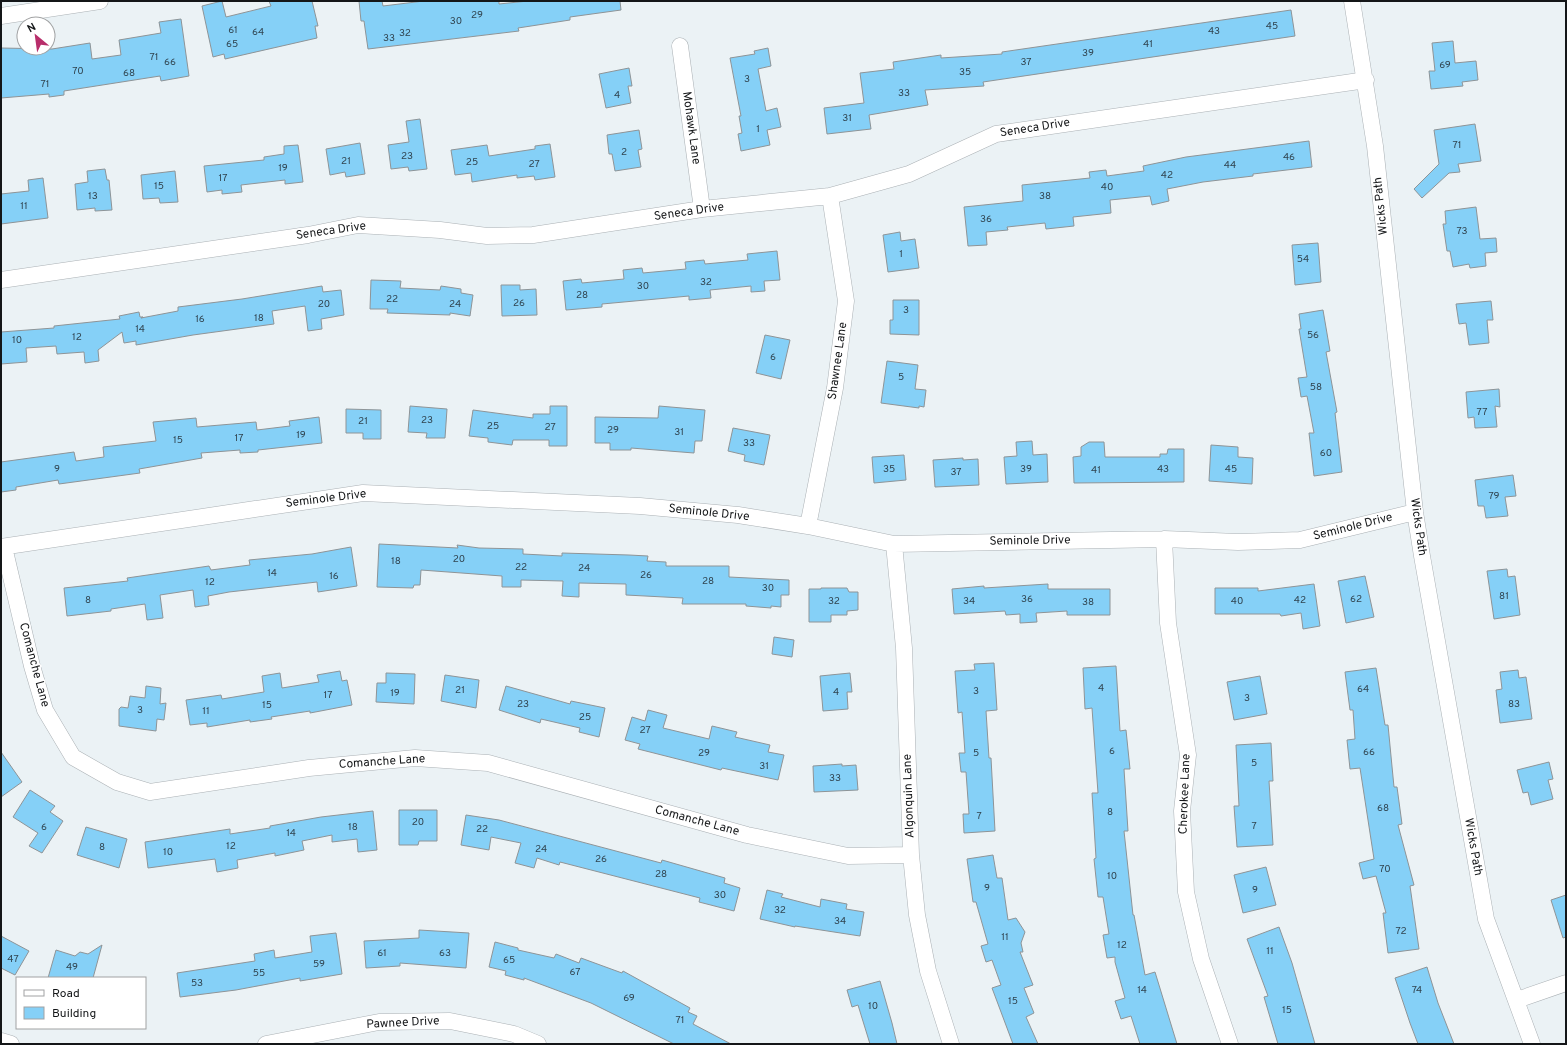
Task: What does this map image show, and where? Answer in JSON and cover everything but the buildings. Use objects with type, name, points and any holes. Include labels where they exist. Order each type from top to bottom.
[{"type":"street","points":[[1,16],[100,1]]},
{"type":"street","name":"Wicks Path","points":[[1352,1],[1366,80],[1375,146],[1415,512],[1486,919],[1532,1044]]},
{"type":"street","name":"Mohawk Lane","points":[[680,46],[702,209]]},
{"type":"street","name":"Seneca Drive","points":[[1,280],[308,235],[358,225],[440,230],[487,236],[534,235],[702,209],[830,196],[909,174],[996,134],[1366,80]]},
{"type":"street","name":"Shawnee Lane","points":[[808,526],[835,388],[846,301],[830,196]]},
{"type":"street","name":"Seminole Drive","points":[[3,547],[363,493],[640,506],[738,514],[808,526],[894,544],[1164,539],[1238,542],[1300,540],[1415,512]]},
{"type":"street","name":"Cherokee Lane","points":[[1164,539],[1168,623],[1188,755],[1182,810],[1186,892],[1201,959],[1230,1044]]},
{"type":"street","name":"Algonquin Lane","points":[[894,544],[904,648],[911,855],[917,915],[928,971],[951,1044]]},
{"type":"street","name":"Comanche Lane","points":[[3,547],[32,666],[45,710],[73,756],[117,782],[150,792],[202,786],[309,768],[415,758],[488,763],[755,836],[848,856],[911,855]]},
{"type":"street","points":[[1517,1000],[1566,983]]},
{"type":"street","name":"Pawnee Drive","points":[[266,1044],[379,1022],[450,1021],[514,1034],[538,1044]]},
{"type":"street","points":[[1,1041],[11,1044]]}]
